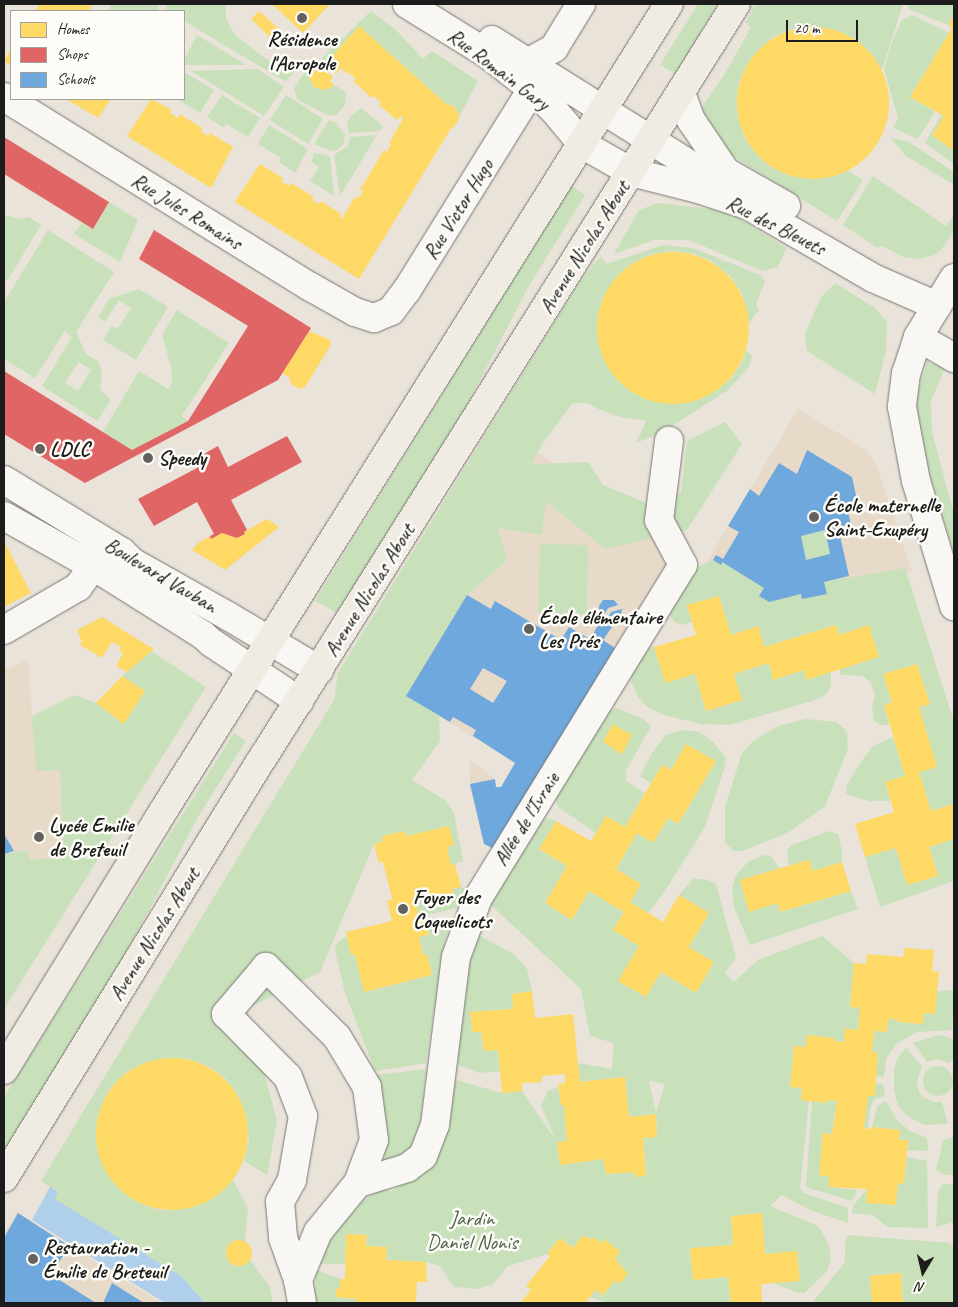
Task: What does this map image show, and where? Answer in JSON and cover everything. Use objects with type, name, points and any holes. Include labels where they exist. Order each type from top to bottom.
[{"type":"main road","points":[[4,1070],[669,4]]},
{"type":"main road","name":"Avenue Nicolas About","points":[[4,1178],[300,700],[736,4]]},
{"type":"street","name":"Rue Romain Gary","points":[[407,4],[486,53],[532,89],[554,109],[582,144]]},
{"type":"street","name":"Rue Romain Gary","points":[[434,4],[604,109]]},
{"type":"street","points":[[529,62],[554,48],[581,4]]},
{"type":"street","name":"Rue Victor Hugo","points":[[374,318],[391,312],[407,290],[532,89]]},
{"type":"street","name":"Rue des Bleuets","points":[[681,93],[691,120],[726,172]]},
{"type":"street","name":"Rue Jules Romains","points":[[4,97],[308,286],[355,312],[374,318]]},
{"type":"street","name":"Rue des Bleuets","points":[[604,109],[696,168],[726,172],[885,265],[937,306]]},
{"type":"street","name":"Rue des Bleuets","points":[[582,144],[631,172],[698,189],[747,205],[873,278],[937,306]]},
{"type":"street","points":[[954,278],[918,338],[906,373],[902,407],[916,481],[954,606]]},
{"type":"street","points":[[918,338],[954,358]]},
{"type":"street","name":"Allée de l'Ivraie","points":[[358,1183],[408,1168],[423,1156],[435,1125],[456,957],[478,898],[683,565],[659,520],[669,440]]},
{"type":"street","name":"Boulevard Vauban","points":[[4,480],[122,552],[132,562],[319,670]]},
{"type":"street","name":"Boulevard Vauban","points":[[4,516],[94,566],[300,700]]},
{"type":"street","points":[[4,630],[78,587],[94,566]]},
{"type":"street","points":[[266,968],[337,1037],[367,1087],[374,1140],[358,1183],[318,1232],[300,1292],[283,1238],[280,1202],[292,1180],[303,1116],[288,1078],[226,1014],[266,968]]},
{"type":"shaded area","name":"École maternelle Saint-Exupéry","points":[[798,409],[866,450],[878,469],[912,572],[778,611],[705,565]]},
{"type":"shaded area","name":"École élémentaire Les Prés","points":[[529,447],[657,528],[672,573],[499,852],[484,844],[470,784],[470,760],[495,779],[496,787],[501,787],[515,762],[386,684]]},
{"type":"shaded area","name":"Lycée Emilie de Breteuil","points":[[28,659],[32,716],[96,800],[4,947],[4,671]]},
{"type":"shaded area","name":"Restauration - Émilie de Breteuil","points":[[17,1212],[161,1303],[4,1303],[4,1235]]},
{"type":"green space","points":[[112,4],[158,4],[159,10],[109,10]]},
{"type":"green space","points":[[166,4],[226,4],[226,19],[235,35],[263,57],[273,62],[290,63],[305,58],[286,82],[185,22],[185,10],[167,10]]},
{"type":"green space","points":[[698,4],[718,4],[676,74],[660,65]]},
{"type":"green space","points":[[756,4],[903,4],[882,70],[870,52],[853,38],[834,30],[812,26],[791,29],[773,37],[752,57],[739,82],[737,112],[744,137],[757,155],[771,167],[792,176],[815,179],[836,176],[847,170],[863,180],[837,221],[713,144],[700,110],[726,72],[751,27],[745,23]]},
{"type":"green space","points":[[908,4],[954,4],[954,15],[948,25],[909,9]]},
{"type":"green space","points":[[371,11],[394,28],[423,59],[432,51],[478,81],[458,119],[454,106],[446,104],[359,26],[325,64],[321,59]]},
{"type":"green space","points":[[913,15],[949,33],[910,97],[935,112],[918,139],[893,128],[898,118],[884,69],[892,42],[902,20]]},
{"type":"green space","points":[[197,35],[246,65],[185,65],[185,58]]},
{"type":"green space","points":[[311,63],[314,66],[309,77],[314,87],[324,90],[334,85],[346,92],[345,105],[336,115],[329,116],[297,99],[294,88]]},
{"type":"green space","points":[[258,69],[284,87],[264,116],[191,71]]},
{"type":"green space","points":[[185,73],[214,90],[200,113],[179,100],[185,100]]},
{"type":"green space","points":[[222,95],[260,118],[248,137],[226,124],[224,128],[207,117]]},
{"type":"green space","points":[[286,95],[323,119],[308,144],[270,120]]},
{"type":"green space","points":[[361,108],[383,126],[380,131],[349,133],[347,123],[350,117]]},
{"type":"green space","points":[[941,115],[944,116],[932,135],[954,151],[954,164],[925,143]]},
{"type":"green space","points":[[329,120],[335,122],[345,134],[344,143],[338,150],[331,151],[314,144]]},
{"type":"green space","points":[[269,125],[308,149],[295,173],[279,162],[281,158],[258,144]]},
{"type":"green space","points":[[377,135],[340,196],[334,155],[348,146],[350,137]]},
{"type":"green space","points":[[890,137],[909,142],[954,172],[954,185],[906,156]]},
{"type":"green space","points":[[314,153],[330,156],[334,196],[310,181],[319,167],[311,162]]},
{"type":"green space","points":[[873,176],[946,226],[954,215],[954,232],[940,251],[932,256],[919,259],[903,257],[882,246],[876,247],[843,225]]},
{"type":"green space","points":[[571,185],[585,195],[529,286],[444,449],[341,615],[315,601]]},
{"type":"green space","points":[[109,202],[138,220],[120,262],[74,234],[82,223],[93,229]]},
{"type":"green space","points":[[658,203],[710,209],[736,216],[786,248],[778,267],[762,271],[689,240],[654,240],[614,254],[639,210]]},
{"type":"green space","points":[[4,215],[21,219],[29,217],[41,225],[7,281],[4,279]]},
{"type":"green space","points":[[48,230],[114,272],[76,332],[86,354],[99,362],[102,374],[100,389],[111,400],[97,421],[42,386],[72,337],[65,331],[35,378],[4,359],[4,302]],"holes":[[[79,362],[91,370],[78,391],[65,383]]]},
{"type":"green space","points":[[663,245],[693,248],[760,275],[765,281],[756,304],[759,310],[749,323],[742,293],[730,276],[713,262],[695,254],[673,251],[652,254],[631,264],[615,278],[603,298],[597,318],[598,339],[606,364],[616,379],[633,393],[653,401],[676,404],[697,400],[717,390],[733,376],[743,360],[746,350],[752,356],[749,367],[728,390],[661,433],[636,443],[646,421],[620,417],[588,403],[573,403],[542,444],[532,464],[588,462],[603,485],[651,505],[681,493],[687,441],[725,422],[742,444],[687,530],[605,549],[546,501],[542,535],[498,528],[507,560],[467,595],[406,696],[439,716],[440,741],[412,780],[445,800],[454,813],[463,861],[451,865],[447,847],[454,845],[449,826],[406,836],[404,831],[382,836],[383,841],[374,844],[320,972],[247,1009],[277,1121],[267,1175],[244,1161],[249,1140],[246,1116],[239,1096],[225,1078],[208,1066],[189,1059],[167,1058],[145,1063],[127,1072],[110,1089],[101,1107],[96,1128],[98,1151],[106,1171],[117,1187],[128,1196],[143,1205],[161,1210],[177,1210],[200,1205],[219,1194],[233,1180],[248,1208],[245,1242],[236,1240],[228,1246],[226,1257],[235,1266],[243,1266],[250,1260],[270,1287],[273,1303],[205,1303],[181,1276],[55,1199],[58,1192],[41,1181],[334,700],[338,673],[582,278],[601,256],[606,264]]},
{"type":"green space","points":[[835,283],[875,308],[887,322],[886,351],[875,394],[807,351],[805,334],[821,297]]},
{"type":"green space","points":[[139,289],[168,307],[136,360],[103,340],[112,326],[118,329],[131,308],[119,300],[105,322],[98,317],[109,299]]},
{"type":"green space","points":[[177,310],[229,343],[182,416],[188,421],[132,450],[103,432],[139,371],[168,389],[172,383],[171,367],[162,335]]},
{"type":"green space","points":[[927,362],[945,368],[931,401],[932,432],[954,514],[954,553],[919,441],[915,414],[918,390]]},
{"type":"green space","points":[[825,530],[830,554],[806,560],[801,536]]},
{"type":"green space","points":[[540,544],[588,545],[587,615],[538,613]]},
{"type":"green space","points":[[713,560],[720,564],[722,562],[764,588],[801,594],[803,599],[827,594],[824,582],[905,568],[954,722],[954,804],[931,811],[919,772],[919,707],[930,704],[917,664],[883,674],[892,702],[884,705],[889,725],[880,725],[874,721],[872,707],[875,695],[871,683],[863,676],[841,675],[839,669],[879,657],[869,626],[839,635],[836,625],[764,647],[758,627],[731,635],[719,596],[687,605],[692,622],[683,625],[674,622],[666,608],[695,568]]},
{"type":"green space","points":[[654,647],[695,674],[706,711],[742,700],[734,674],[769,663],[774,679],[804,670],[807,679],[831,672],[831,685],[827,694],[815,700],[730,725],[701,724],[664,715],[647,707],[638,697],[631,682],[632,673],[644,650]]},
{"type":"green space","points":[[151,651],[206,687],[4,1009],[4,854],[28,850],[30,860],[51,858],[63,843],[60,770],[36,771],[32,716],[74,695],[96,703],[124,724],[122,676]]},
{"type":"green space","points":[[616,708],[643,719],[651,726],[626,771],[626,781],[645,793],[625,827],[606,816],[596,833],[559,808],[555,798],[602,716]]},
{"type":"green space","points":[[806,719],[837,722],[847,732],[848,749],[825,806],[789,832],[743,851],[734,851],[725,843],[725,807],[742,753],[753,741],[778,726]]},
{"type":"green space","points":[[682,730],[700,732],[714,743],[726,758],[724,769],[705,827],[663,894],[648,913],[630,902],[641,884],[616,869],[637,833],[653,843],[668,818],[678,824],[716,761],[686,744],[671,770],[662,765],[651,783],[640,776],[652,753],[666,735]]},
{"type":"green space","points":[[234,733],[246,741],[201,812],[118,968],[4,1151],[4,1097]]},
{"type":"green space","points":[[893,737],[905,776],[885,782],[890,801],[870,801],[846,793],[847,785],[873,746]]},
{"type":"green space","name":"Jardin Daniel Nonis","points":[[546,818],[556,821],[539,850],[567,866],[545,903],[572,919],[589,891],[624,912],[613,930],[639,946],[618,981],[646,997],[661,972],[696,993],[714,963],[689,947],[709,913],[679,895],[693,879],[705,879],[716,884],[736,958],[725,973],[734,982],[758,960],[822,936],[854,963],[850,1007],[860,1008],[858,1030],[845,1029],[844,1042],[834,1041],[834,1038],[807,1035],[806,1047],[794,1046],[790,1087],[802,1088],[801,1100],[809,1101],[800,1189],[804,1193],[848,1208],[848,1223],[810,1210],[782,1195],[770,1206],[818,1226],[829,1245],[831,1259],[827,1271],[805,1293],[796,1292],[774,1283],[800,1281],[797,1252],[765,1254],[762,1213],[731,1216],[733,1245],[690,1248],[693,1280],[728,1277],[731,1303],[608,1303],[590,1297],[595,1290],[603,1295],[615,1280],[619,1284],[622,1269],[615,1259],[620,1251],[604,1240],[601,1243],[595,1238],[587,1239],[583,1235],[573,1248],[560,1238],[547,1254],[508,1266],[493,1284],[477,1289],[454,1287],[440,1266],[426,1262],[386,1260],[387,1247],[366,1246],[367,1235],[346,1234],[345,1264],[317,1264],[331,1231],[363,1200],[385,1187],[390,1192],[424,1172],[448,1107],[452,1079],[502,1093],[522,1091],[555,1139],[541,1105],[548,1091],[558,1087],[561,1105],[564,1105],[567,1141],[557,1143],[560,1165],[603,1159],[606,1174],[633,1172],[637,1177],[646,1175],[643,1138],[657,1137],[656,1114],[629,1117],[625,1077],[580,1082],[578,1063],[612,1069],[614,1043],[590,1036],[581,989],[491,905],[519,849]],"holes":[[[649,1081],[665,1084],[656,1112]]]},
{"type":"green space","points":[[829,831],[838,834],[842,851],[842,862],[813,871],[809,860],[789,866],[787,850],[792,845]]},
{"type":"green space","points":[[954,839],[954,881],[880,907],[865,857],[896,848],[907,885],[938,876],[929,847]]},
{"type":"green space","points":[[764,855],[771,856],[780,869],[740,881],[749,911],[778,903],[781,912],[851,891],[858,909],[750,945],[734,907],[732,888],[736,875],[749,861]]},
{"type":"green space","points":[[461,887],[470,890],[460,907],[419,917],[415,902],[421,897],[432,894],[435,904],[454,899],[452,889]]},
{"type":"green space","points":[[452,922],[445,940],[426,1063],[375,1071],[345,993],[335,950],[336,944],[347,936],[351,955],[355,954],[365,992],[432,975],[427,955],[423,955],[419,937],[429,935],[428,929]]},
{"type":"green space","points":[[480,936],[514,954],[527,969],[532,991],[512,994],[513,1009],[470,1012],[472,1032],[481,1032],[484,1051],[498,1050],[500,1071],[480,1073],[461,1066],[449,1058],[468,941]]},
{"type":"green space","points":[[954,990],[952,1030],[917,1032],[896,1044],[886,1059],[884,1077],[876,1076],[878,1053],[872,1052],[874,1031],[887,1032],[888,1019],[898,1020],[898,1022],[923,1024],[924,1013],[937,991]]},
{"type":"green space","points":[[939,1035],[954,1039],[954,1060],[948,1063],[939,1059],[927,1062],[913,1043]]},
{"type":"green space","points":[[906,1048],[922,1066],[917,1082],[919,1092],[923,1097],[933,1102],[942,1102],[948,1124],[924,1125],[909,1117],[898,1106],[894,1090],[894,1071],[897,1059]]},
{"type":"green space","points":[[938,1066],[949,1070],[953,1081],[949,1092],[938,1096],[927,1092],[923,1081],[927,1070]]},
{"type":"green space","points":[[426,1069],[419,1142],[408,1158],[385,1161],[384,1127],[377,1075]]},
{"type":"green space","points":[[876,1083],[883,1084],[885,1096],[874,1099],[870,1109],[868,1128],[864,1128],[868,1096],[875,1096]]},
{"type":"green space","points":[[827,1100],[837,1101],[836,1113],[834,1114],[832,1134],[823,1133],[819,1175],[829,1177],[829,1187],[857,1190],[856,1195],[851,1201],[806,1187],[812,1101],[827,1103]]},
{"type":"green space","points":[[886,1101],[897,1120],[910,1131],[927,1138],[928,1151],[907,1150],[908,1141],[899,1140],[900,1130],[872,1127],[877,1106]]},
{"type":"green space","points":[[954,1137],[954,1175],[945,1175],[936,1170],[943,1140]]},
{"type":"green space","points":[[907,1157],[927,1161],[928,1228],[887,1227],[873,1215],[852,1213],[853,1206],[867,1189],[866,1203],[896,1205],[898,1183],[904,1183]]},
{"type":"green space","points":[[943,1184],[954,1184],[954,1222],[936,1227],[938,1192]]},
{"type":"green space","points":[[848,1235],[950,1243],[954,1247],[954,1303],[903,1303],[901,1273],[870,1276],[872,1303],[812,1303],[845,1262],[845,1243]]},
{"type":"green space","points":[[316,1270],[340,1279],[340,1287],[336,1290],[335,1297],[356,1299],[356,1303],[315,1303]]},
{"type":"water","points":[[50,1187],[58,1192],[55,1199],[181,1276],[205,1303],[165,1303],[32,1220]]},
{"type":"building: Homes","points":[[40,4],[93,4],[89,10],[36,10]]},
{"type":"building: Homes","name":"Résidence l'Acropole","points":[[272,4],[330,4],[303,33]]},
{"type":"building: Homes","points":[[259,11],[290,39],[284,46],[276,43],[251,19]]},
{"type":"building: Homes","points":[[954,15],[954,151],[932,135],[944,116],[910,97],[952,28],[948,25]]},
{"type":"building: Homes","points":[[359,26],[446,104],[454,106],[459,115],[457,123],[450,130],[359,279],[235,202],[260,164],[283,178],[281,181],[289,186],[291,183],[314,197],[312,200],[319,204],[321,201],[341,214],[340,217],[342,219],[355,197],[358,199],[363,191],[360,190],[384,150],[387,152],[391,144],[389,143],[403,119],[401,116],[397,120],[379,105],[381,102],[374,96],[372,98],[353,81],[356,79],[348,72],[347,74],[341,68],[336,74],[325,64]]},
{"type":"building: Homes","points":[[813,27],[842,33],[867,49],[883,74],[889,103],[883,132],[867,157],[842,173],[813,179],[784,173],[759,157],[743,132],[737,103],[743,74],[759,49],[784,33]]},
{"type":"building: Homes","points":[[10,51],[10,64],[4,61]]},
{"type":"building: Homes","points":[[314,66],[319,70],[322,67],[333,77],[330,81],[334,85],[324,90],[314,87],[309,77]]},
{"type":"building: Homes","points":[[68,100],[110,100],[98,118]]},
{"type":"building: Homes","points":[[150,100],[153,100],[172,110],[170,113],[178,118],[180,114],[202,128],[201,131],[208,136],[210,133],[233,147],[211,188],[127,136]]},
{"type":"building: Homes","points":[[673,252],[702,258],[727,274],[743,299],[749,328],[743,357],[727,382],[702,398],[673,404],[644,398],[619,382],[603,357],[597,328],[603,299],[619,274],[644,258]]},
{"type":"building: Homes","points":[[309,331],[330,340],[331,345],[305,387],[299,389],[291,384],[289,377],[282,373]]},
{"type":"building: Homes","points":[[267,519],[279,527],[225,570],[192,550],[198,543],[210,536],[211,539],[222,533],[237,538]]},
{"type":"building: Homes","points":[[4,544],[31,593],[4,607]]},
{"type":"building: Homes","points":[[719,596],[731,635],[758,626],[764,647],[836,625],[839,635],[869,625],[879,657],[806,680],[804,670],[773,680],[769,663],[734,674],[742,700],[706,711],[695,674],[665,683],[654,647],[696,635],[687,605]]},
{"type":"building: Homes","points":[[102,617],[154,649],[127,672],[116,666],[123,653],[119,650],[121,647],[112,642],[102,658],[80,645],[82,642],[77,630]]},
{"type":"building: Homes","points":[[917,664],[930,704],[919,707],[937,767],[919,772],[931,811],[954,804],[954,839],[929,847],[938,876],[907,885],[896,848],[865,857],[855,824],[894,812],[885,782],[905,776],[884,705],[892,702],[883,674]]},
{"type":"building: Homes","points":[[122,676],[145,691],[124,724],[96,703]]},
{"type":"building: Homes","points":[[613,724],[632,735],[622,754],[603,742]]},
{"type":"building: Homes","points":[[686,744],[716,761],[678,824],[668,818],[653,843],[637,833],[616,869],[641,884],[630,902],[663,922],[679,895],[709,913],[689,947],[714,962],[696,993],[661,972],[646,997],[618,981],[639,946],[613,930],[624,912],[589,891],[572,920],[545,903],[567,866],[539,849],[556,821],[591,841],[606,816],[625,827],[662,765],[671,770]]},
{"type":"building: Homes","name":"Foyer des Coquelicots","points":[[449,826],[454,845],[447,847],[451,865],[455,864],[461,887],[452,889],[454,899],[435,904],[432,894],[415,898],[419,917],[425,916],[429,935],[419,937],[423,955],[427,954],[432,975],[364,992],[355,954],[351,955],[346,932],[392,921],[387,901],[392,899],[383,862],[379,863],[374,844],[383,841],[382,836],[405,831],[406,836]]},
{"type":"building: Homes","points":[[809,860],[813,871],[842,862],[851,891],[780,912],[778,903],[749,912],[740,880]]},
{"type":"building: Homes","points":[[904,948],[934,950],[932,971],[939,972],[935,1014],[924,1013],[923,1024],[898,1022],[898,1020],[888,1019],[887,1032],[874,1031],[872,1052],[878,1053],[875,1096],[868,1096],[864,1128],[900,1130],[899,1140],[908,1140],[904,1184],[898,1183],[896,1205],[866,1203],[867,1189],[829,1187],[829,1177],[819,1175],[823,1133],[832,1134],[837,1101],[827,1100],[827,1103],[801,1100],[802,1088],[790,1087],[794,1046],[806,1047],[807,1035],[834,1038],[834,1041],[844,1042],[845,1028],[858,1030],[860,1008],[850,1007],[854,963],[866,964],[867,954],[903,957]]},
{"type":"building: Homes","points":[[532,991],[535,1018],[573,1014],[580,1082],[625,1077],[629,1117],[656,1114],[657,1137],[643,1138],[646,1176],[637,1177],[633,1172],[606,1174],[603,1159],[560,1165],[557,1142],[567,1141],[564,1105],[561,1106],[558,1084],[565,1083],[565,1074],[542,1076],[542,1082],[522,1083],[522,1091],[502,1093],[498,1050],[484,1051],[481,1032],[472,1032],[470,1012],[513,1009],[512,994]]},
{"type":"building: Homes","points":[[172,1058],[201,1064],[226,1080],[242,1105],[248,1134],[242,1163],[226,1188],[201,1204],[172,1210],[143,1204],[118,1188],[102,1163],[96,1134],[102,1105],[118,1080],[143,1064]]},
{"type":"building: Homes","points":[[762,1213],[765,1254],[797,1251],[800,1281],[761,1284],[762,1303],[731,1303],[728,1277],[693,1280],[690,1248],[733,1245],[731,1216]]},
{"type":"building: Homes","points":[[346,1234],[367,1235],[366,1246],[387,1247],[386,1260],[426,1262],[427,1282],[417,1282],[416,1303],[356,1303],[356,1299],[335,1297],[336,1290],[340,1287],[340,1279],[345,1279]]},
{"type":"building: Homes","points":[[583,1235],[587,1239],[595,1238],[601,1243],[604,1239],[620,1251],[615,1259],[628,1274],[619,1284],[615,1280],[603,1295],[595,1290],[585,1303],[520,1303],[531,1290],[526,1286],[550,1256],[547,1254],[560,1238],[573,1248]]},
{"type":"building: Homes","points":[[239,1240],[248,1244],[252,1253],[248,1262],[239,1266],[230,1262],[226,1253],[230,1244]]},
{"type":"building: Homes","points":[[901,1273],[903,1303],[872,1303],[870,1276]]},
{"type":"building: Shops","points":[[4,137],[109,202],[93,229],[4,174]]},
{"type":"building: Shops","points":[[154,230],[311,328],[278,380],[85,483],[4,434],[4,371],[132,450],[188,421],[248,326],[139,259]]},
{"type":"building: Shops","points":[[287,436],[302,462],[231,500],[247,530],[244,532],[245,534],[237,538],[222,533],[211,539],[210,536],[214,534],[197,502],[154,526],[138,499],[197,468],[193,460],[218,446],[228,467]]},
{"type":"building: Schools","points":[[807,450],[852,477],[857,500],[846,504],[851,524],[838,527],[849,576],[824,582],[827,594],[802,599],[801,594],[769,602],[759,596],[764,588],[722,562],[721,565],[713,560],[716,555],[723,559],[739,532],[728,526],[750,489],[759,496],[779,463],[797,474]],"holes":[[[825,530],[830,554],[806,560],[801,536]]]},
{"type":"building: Schools","points":[[467,595],[491,609],[495,601],[561,640],[569,627],[590,639],[603,617],[608,618],[611,612],[622,609],[621,614],[603,640],[615,648],[494,849],[484,844],[470,784],[495,779],[496,787],[501,787],[515,763],[473,736],[476,730],[453,717],[450,722],[406,696]],"holes":[[[483,668],[507,681],[493,703],[470,689]]]},
{"type":"building: Schools","points":[[603,600],[614,600],[618,605],[608,608],[603,617],[599,611],[599,606]]},
{"type":"building: Schools","points":[[4,834],[14,851],[4,854]]},
{"type":"building: Schools","name":"Restauration - Émilie de Breteuil","points":[[18,1213],[69,1246],[53,1272],[61,1281],[96,1303],[4,1303],[4,1238]]},
{"type":"building: Schools","name":"Restauration - Émilie de Breteuil","points":[[112,1283],[144,1303],[103,1303]]},
{"type":"place","name":"Résidence l'Acropole","points":[[302,18]]},
{"type":"place","name":"LDLC","points":[[40,449]]},
{"type":"place","name":"Speedy","points":[[148,458]]},
{"type":"place","name":"École maternelle Saint-Exupéry","points":[[814,517]]},
{"type":"place","name":"École élémentaire Les Prés","points":[[529,629]]},
{"type":"place","name":"Lycée Emilie de Breteuil","points":[[39,837]]},
{"type":"place","name":"Foyer des Coquelicots","points":[[403,909]]},
{"type":"place","name":"Restauration - Émilie de Breteuil","points":[[33,1259]]}]
